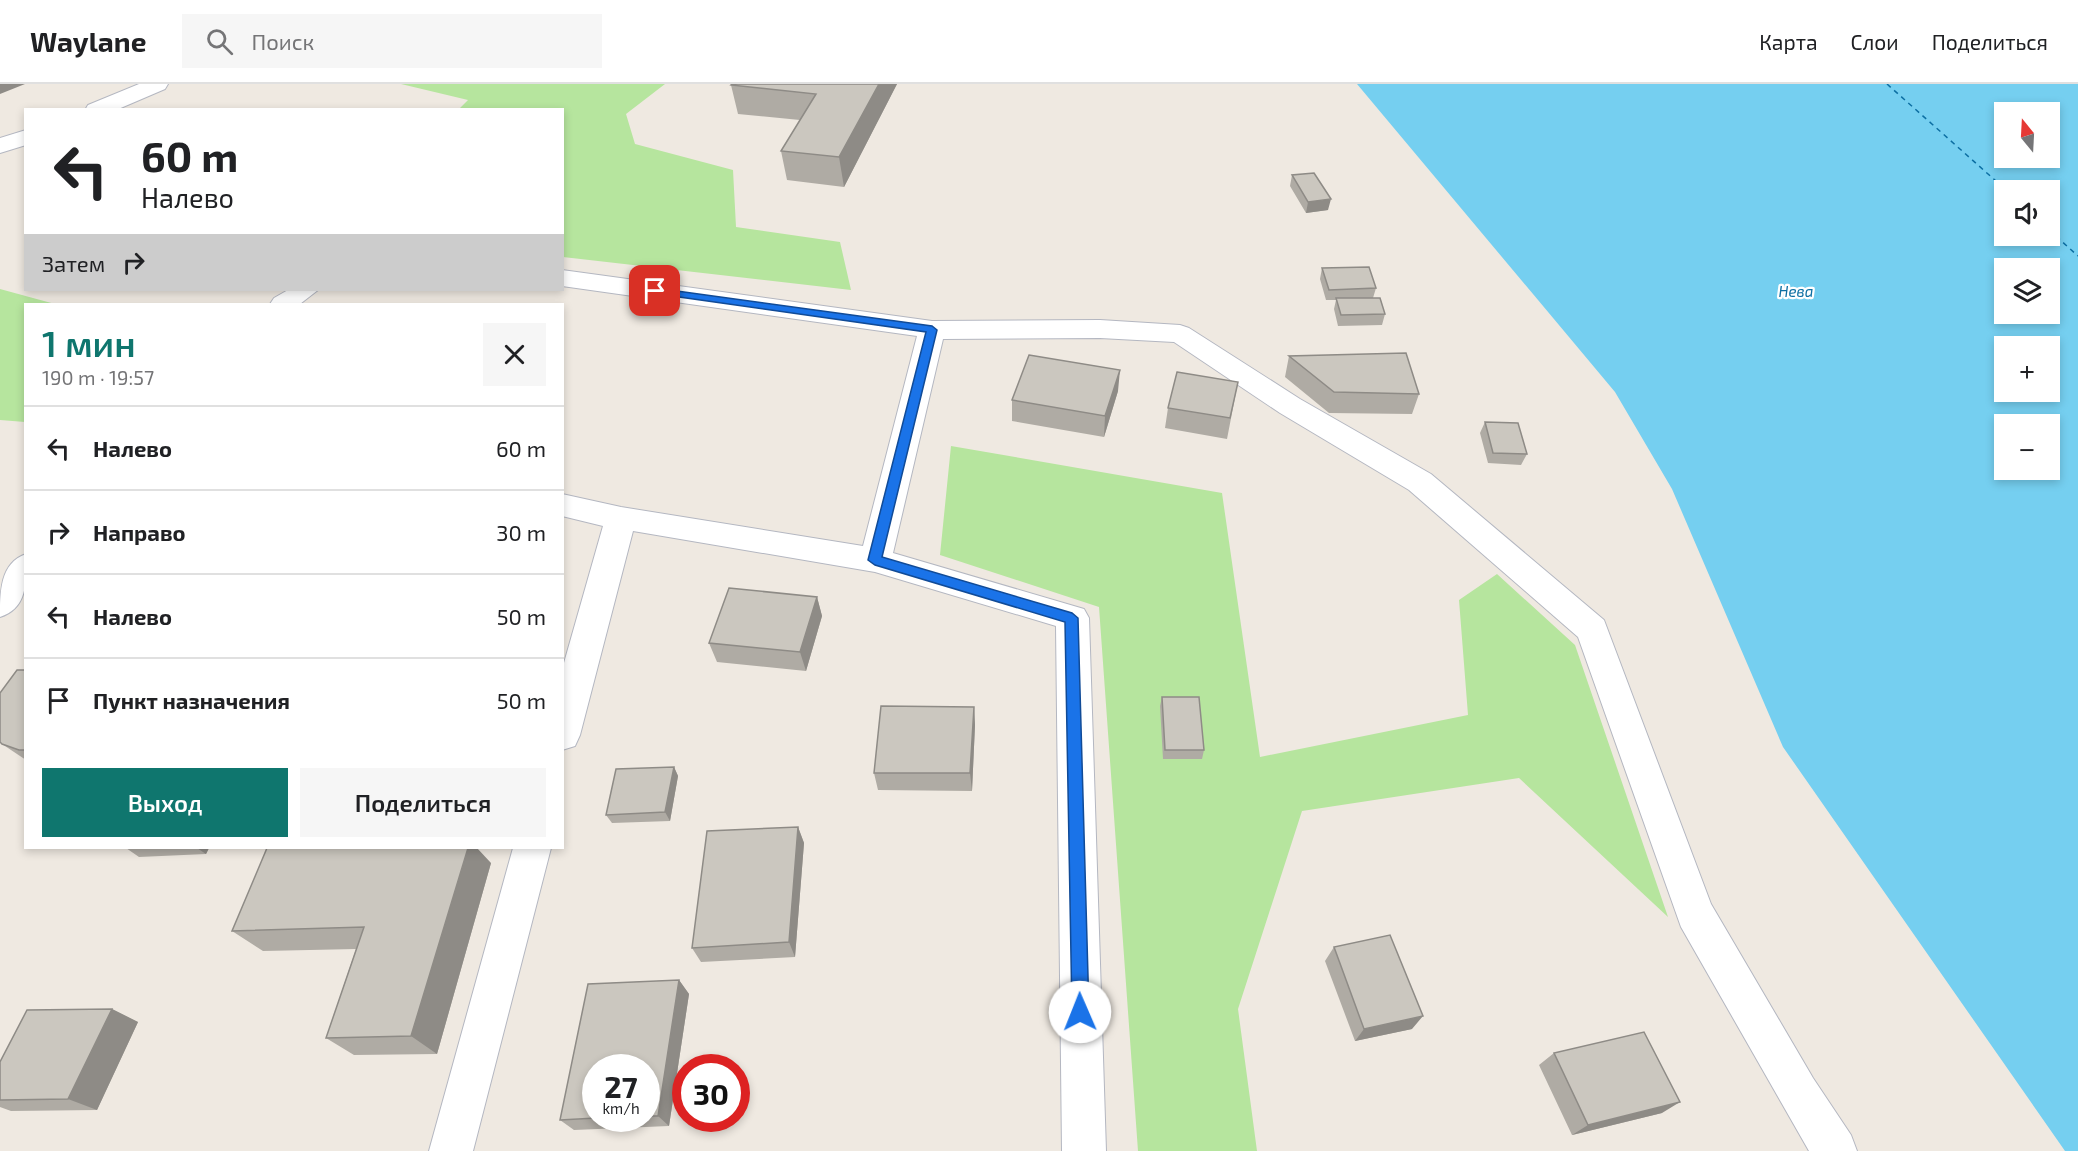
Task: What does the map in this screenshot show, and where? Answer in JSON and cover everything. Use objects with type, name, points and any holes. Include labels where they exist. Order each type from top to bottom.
[{"type":"street","points":[[101,108],[157,84]]},
{"type":"street","points":[[0,146],[24,138]]},
{"type":"street","points":[[564,278],[932,330],[1100,329],[1180,334],[1290,406],[1420,482],[1592,629],[1695,914],[1834,1151]]},
{"type":"street","points":[[285,303],[303,291]]},
{"type":"street","points":[[875,560],[932,330]]},
{"type":"street","points":[[564,505],[621,518],[875,560],[1072,618],[1084,1151]]},
{"type":"street","points":[[564,728],[621,518]]},
{"type":"street","points":[[0,604],[24,569]]},
{"type":"street","points":[[451,1151],[532,849]]},
{"type":"green space","points":[[401,84],[665,84],[626,114],[635,144],[733,170],[736,227],[840,242],[851,290],[564,257],[564,108],[460,108],[468,100]]},
{"type":"green space","points":[[0,289],[51,303],[24,303],[24,422],[0,420]]},
{"type":"green space","points":[[951,446],[1222,493],[1260,757],[1468,715],[1459,600],[1497,574],[1575,645],[1668,917],[1519,778],[1302,811],[1238,1009],[1257,1151],[1138,1151],[1099,607],[940,555]]},
{"type":"water","name":"Нева","points":[[1357,84],[2078,84],[2078,1151],[2065,1151],[1783,747],[1672,489],[1615,392]]},
{"type":"building","points":[[732,84],[879,84],[839,157],[781,151],[816,94]]},
{"type":"building","points":[[1314,173],[1331,199],[1308,202],[1292,175]]},
{"type":"building","points":[[1369,267],[1376,288],[1329,290],[1322,268]]},
{"type":"building","points":[[1336,298],[1380,298],[1385,314],[1341,315]]},
{"type":"building","points":[[1406,353],[1419,394],[1334,392],[1289,356]]},
{"type":"building","points":[[1029,355],[1120,370],[1105,416],[1012,400]]},
{"type":"building","points":[[1177,372],[1238,382],[1230,418],[1168,408]]},
{"type":"building","points":[[1485,422],[1518,423],[1527,454],[1493,453]]},
{"type":"building","points":[[729,588],[817,597],[800,652],[709,643]]},
{"type":"building","points":[[17,670],[24,670],[24,750],[0,742],[0,693]]},
{"type":"building","points":[[1162,697],[1199,697],[1204,750],[1165,750]]},
{"type":"building","points":[[881,706],[974,707],[970,773],[874,773]]},
{"type":"building","points":[[674,767],[665,812],[606,815],[616,769]]},
{"type":"building","points":[[798,827],[789,942],[692,948],[707,831]]},
{"type":"building","points":[[267,849],[468,849],[411,1036],[326,1038],[364,927],[232,931]]},
{"type":"building","points":[[1390,935],[1423,1016],[1364,1029],[1334,947]]},
{"type":"building","points":[[679,980],[660,1103],[660,1054],[582,1054],[582,1119],[560,1120],[588,984]]},
{"type":"building","points":[[112,1009],[68,1099],[0,1100],[0,1062],[27,1010]]},
{"type":"building","points":[[1644,1032],[1680,1102],[1588,1125],[1554,1053]]},
{"type":"ferry route","points":[[1887,84],[1995,180]]},
{"type":"ferry route","points":[[2060,240],[2078,256]]},
{"type":"route","points":[[655,291],[932,330],[875,560],[1072,618],[1080,1012]]}]
